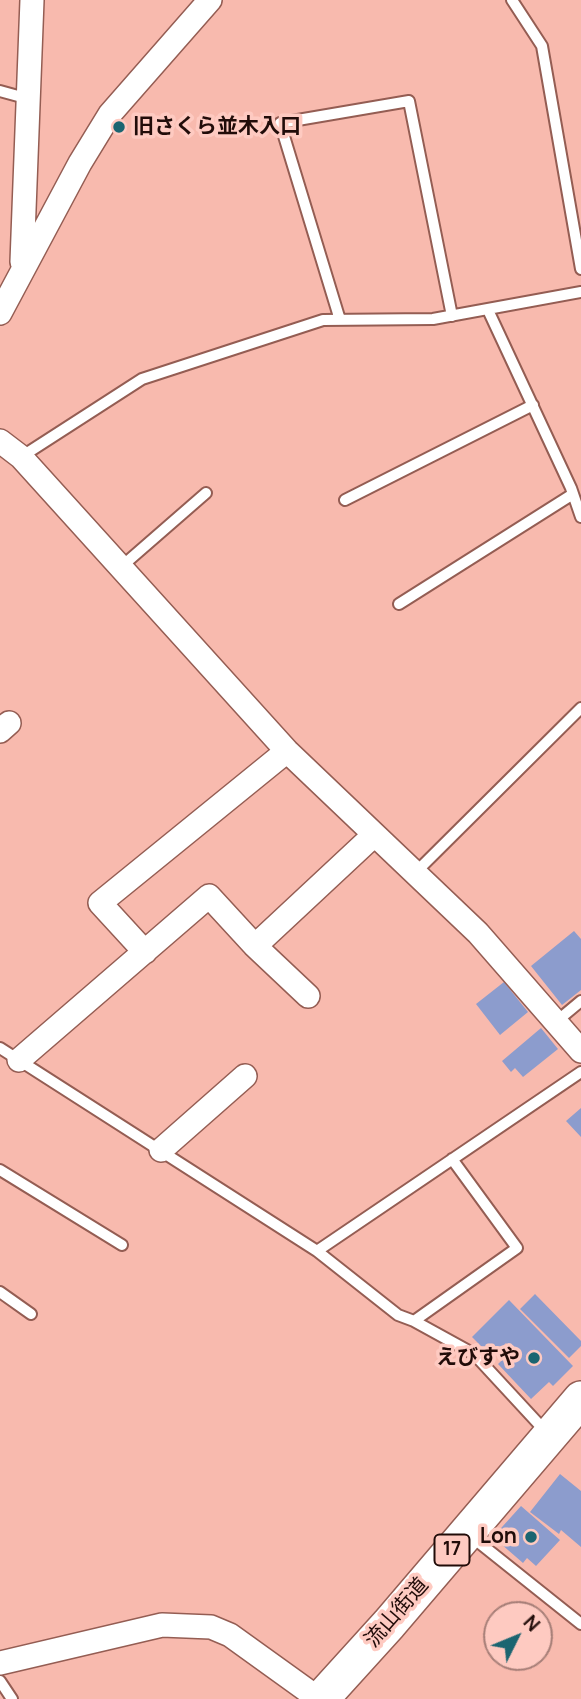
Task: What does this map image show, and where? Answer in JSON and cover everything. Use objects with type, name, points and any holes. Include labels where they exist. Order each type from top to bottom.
[{"type":"main road","name":"流山街道","points":[[320,1699],[551,1437],[581,1399]]},
{"type":"street","points":[[22,269],[32,0]]},
{"type":"street","points":[[0,313],[110,114],[209,0]]},
{"type":"street","points":[[0,441],[21,457],[287,751],[478,933],[581,1051]]},
{"type":"street","points":[[145,951],[100,903],[287,751]]},
{"type":"street","points":[[256,946],[374,835]]},
{"type":"street","points":[[10,1054],[145,951],[209,896],[308,996]]},
{"type":"street","points":[[161,1150],[245,1076]]},
{"type":"street","points":[[0,1663],[162,1625],[211,1627],[230,1635],[320,1699]]},
{"type":"lane","points":[[512,0],[542,46],[581,269]]},
{"type":"lane","points":[[0,91],[29,99]]},
{"type":"lane","points":[[340,320],[280,124],[409,101],[452,316]]},
{"type":"lane","points":[[21,457],[142,379],[323,320],[433,319],[581,292]]},
{"type":"lane","points":[[488,310],[573,494],[581,517]]},
{"type":"lane","points":[[345,500],[533,405]]},
{"type":"lane","points":[[121,567],[206,493]]},
{"type":"lane","points":[[399,604],[573,494]]},
{"type":"lane","points":[[415,873],[581,708]]},
{"type":"lane","points":[[557,1021],[581,1001]]},
{"type":"lane","points":[[10,1054],[317,1251],[398,1315],[474,1354],[551,1437]]},
{"type":"lane","points":[[317,1251],[581,1072]]},
{"type":"lane","points":[[414,1321],[517,1248],[452,1158]]},
{"type":"lane","points":[[0,1170],[122,1245]]},
{"type":"lane","points":[[0,1292],[31,1314]]},
{"type":"lane","points":[[467,1533],[581,1623]]},
{"type":"lane","points":[[0,1681],[12,1699]]},
{"type":"building","points":[[574,931],[581,939],[581,990],[562,1005],[531,966]]},
{"type":"building","points":[[504,982],[528,1012],[500,1035],[476,1004]]},
{"type":"building","points":[[541,1028],[558,1049],[523,1077],[515,1068],[511,1072],[502,1061]]},
{"type":"building","points":[[581,1108],[581,1137],[566,1121]]},
{"type":"building","points":[[535,1294],[581,1341],[581,1346],[569,1358],[520,1309]]},
{"type":"building","points":[[509,1300],[573,1366],[553,1386],[549,1382],[531,1399],[498,1364],[513,1350],[506,1343],[492,1357],[472,1337]]},
{"type":"building","points":[[560,1474],[581,1491],[581,1547],[561,1530],[559,1534],[530,1512]]},
{"type":"building","points":[[521,1506],[560,1540],[536,1566],[527,1558],[523,1563],[493,1537]]},
{"type":"place","name":"旧さくら並木入口","points":[[119,127]]},
{"type":"place","name":"えびすや","points":[[534,1358]]},
{"type":"place","name":"Lon","points":[[531,1537]]}]
